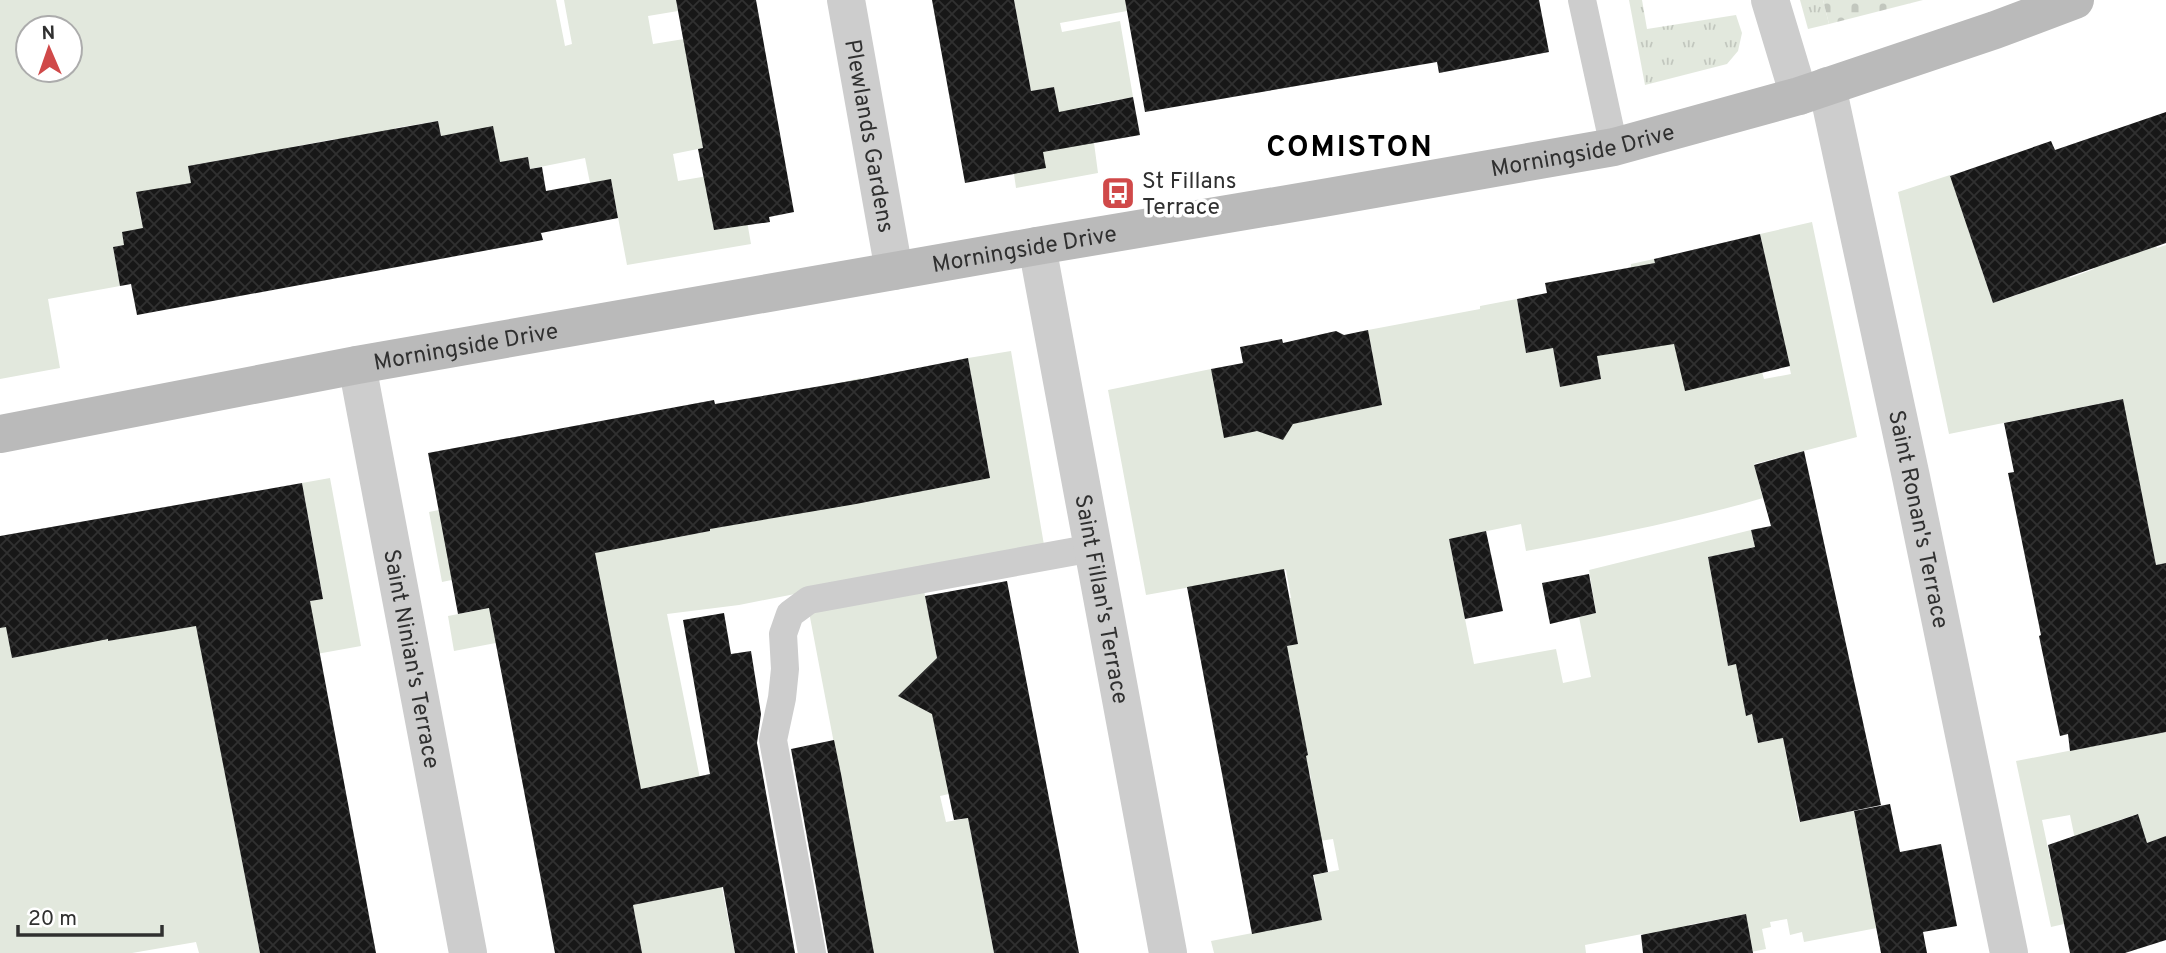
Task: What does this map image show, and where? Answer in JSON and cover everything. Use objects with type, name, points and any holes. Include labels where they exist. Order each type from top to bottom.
[{"type":"street","name":"Plewlands Gardens","points":[[846,0],[894,271]]},
{"type":"street","name":"Saint Ronan's Terrace","points":[[1770,0],[1813,91],[1911,477],[2009,953]]},
{"type":"street","name":"Morningside Drive","points":[[0,434],[357,365],[1614,147],[1813,91],[2075,0]]},
{"type":"street","name":"Saint Fillan's Terrace","points":[[1037,246],[1168,953]]},
{"type":"street","name":"Saint Ninian's Terrace","points":[[357,365],[468,953]]},
{"type":"lane","points":[[1583,0],[1614,147]]},
{"type":"lane","points":[[812,953],[773,740],[785,669],[783,634],[790,614],[809,600],[1093,548]]},
{"type":"green space","points":[[0,0],[556,0],[565,46],[572,44],[564,0],[676,0],[678,11],[648,16],[653,44],[684,39],[703,148],[673,154],[678,181],[708,176],[747,221],[751,244],[627,265],[611,180],[590,183],[585,158],[530,169],[528,157],[496,163],[444,150],[438,121],[395,128],[400,160],[341,170],[335,139],[292,147],[298,181],[232,158],[188,166],[194,199],[136,192],[141,220],[147,227],[124,245],[113,247],[120,286],[48,299],[60,368],[0,379]]},
{"type":"green space","points":[[1014,0],[1125,0],[1127,11],[1060,23],[1062,32],[1120,21],[1133,97],[1089,105],[1098,173],[1016,188],[1014,174],[1045,168],[1037,121],[1059,116],[1054,87],[1031,91]]},
{"type":"green space","points":[[1629,0],[1642,0],[1647,29],[1736,15],[1742,33],[1738,51],[1727,64],[1645,85]]},
{"type":"green space","points":[[1800,0],[1823,0],[1829,24],[1808,29]]},
{"type":"green space","points":[[1823,0],[1923,0],[1829,24]]},
{"type":"green space","points":[[2055,150],[2144,216],[2157,248],[2166,245],[2166,563],[2156,565],[2122,399],[1949,434],[1898,192],[1950,175],[1993,303],[2020,294],[2009,261],[2059,244],[2070,278],[2094,269]]},
{"type":"green space","points":[[1812,222],[1857,437],[1754,464],[1763,498],[1704,514],[1526,551],[1521,524],[1449,539],[1474,664],[1556,649],[1563,683],[1591,677],[1579,617],[1596,613],[1589,570],[1751,530],[1755,547],[1708,557],[1728,666],[1766,656],[1750,703],[1744,705],[1746,715],[1752,714],[1758,743],[1783,738],[1787,760],[1797,759],[1804,793],[1794,796],[1799,822],[1854,811],[1863,859],[1903,923],[1804,942],[1802,932],[1790,935],[1787,919],[1770,922],[1771,927],[1762,929],[1766,949],[1751,952],[1745,914],[1688,925],[1692,945],[1642,934],[1585,945],[1586,953],[1214,953],[1211,941],[1321,920],[1314,875],[1339,870],[1333,839],[1307,843],[1299,797],[1313,794],[1310,773],[1292,758],[1308,755],[1304,735],[1288,738],[1271,649],[1298,644],[1295,627],[1263,603],[1291,598],[1286,570],[1146,595],[1108,390],[1211,369],[1267,433],[1279,437],[1287,433],[1291,424],[1382,405],[1368,330],[1480,309],[1480,306],[1517,299],[1526,353],[1553,348],[1560,387],[1601,379],[1597,356],[1631,264],[1654,259],[1762,372],[1764,379],[1791,374],[1760,234]]},
{"type":"green space","points":[[1011,351],[1044,545],[739,605],[667,614],[735,953],[642,953],[633,905],[662,899],[580,627],[454,651],[448,616],[500,606],[471,576],[442,582],[429,512],[439,510],[668,539],[710,531],[704,499],[835,384],[861,378],[884,497],[990,477],[968,358]]},
{"type":"green space","points":[[330,478],[361,646],[206,674],[260,953],[199,953],[196,942],[132,953],[0,953],[0,628],[9,626],[12,658],[46,651],[42,628],[104,618],[108,641],[323,598],[302,483]]},
{"type":"green space","points":[[924,590],[962,791],[940,796],[946,822],[968,818],[994,953],[874,953],[870,933],[809,612]]},
{"type":"green space","points":[[2166,732],[2166,836],[2147,843],[2137,814],[2105,825],[2115,853],[2079,859],[2070,815],[2042,820],[2064,924],[2051,927],[2016,761]]},
{"type":"building","points":[[676,0],[756,0],[794,212],[769,217],[770,222],[714,230],[698,149],[703,148]]},
{"type":"building","points":[[932,0],[1014,0],[1031,91],[1054,87],[1059,112],[1133,97],[1140,135],[1043,152],[1046,168],[965,183]]},
{"type":"building","points":[[1125,0],[1539,0],[1549,52],[1439,73],[1437,62],[1145,112]]},
{"type":"building","points":[[2166,112],[2166,243],[1993,303],[1950,176],[2051,141],[2055,150]]},
{"type":"building","points":[[438,121],[441,136],[493,126],[500,162],[528,157],[530,169],[542,167],[546,191],[611,179],[618,218],[541,233],[543,240],[137,315],[131,284],[120,286],[113,247],[124,245],[122,232],[143,228],[136,192],[191,183],[188,166]]},
{"type":"building","points":[[1760,234],[1790,366],[1685,391],[1674,344],[1597,356],[1601,379],[1560,387],[1553,348],[1526,353],[1517,299],[1547,293],[1545,283],[1655,263],[1654,259]]},
{"type":"building","points":[[1368,330],[1382,405],[1293,424],[1283,440],[1257,431],[1224,438],[1211,369],[1243,363],[1240,347],[1282,339],[1283,343],[1336,331],[1344,335]]},
{"type":"building","points":[[968,358],[990,478],[710,529],[595,553],[641,789],[710,774],[683,620],[724,613],[731,654],[751,651],[761,714],[757,743],[795,953],[735,953],[723,887],[633,905],[642,953],[555,953],[489,608],[458,614],[428,453],[714,400],[715,404]]},
{"type":"building","points":[[2123,399],[2156,565],[2166,563],[2166,732],[2070,751],[2068,734],[2060,736],[2039,636],[2041,635],[2008,473],[2014,472],[2004,423]]},
{"type":"building","points":[[1804,451],[1881,805],[1800,822],[1783,738],[1758,743],[1752,714],[1746,716],[1736,664],[1728,666],[1708,557],[1755,547],[1751,530],[1771,526],[1754,465]]},
{"type":"building","points":[[302,483],[323,599],[310,601],[376,953],[260,953],[196,626],[108,639],[12,658],[6,627],[0,628],[0,536]]},
{"type":"building","points":[[1486,531],[1503,611],[1465,619],[1449,539]]},
{"type":"building","points":[[1284,569],[1298,644],[1287,646],[1328,872],[1313,875],[1322,920],[1252,934],[1187,587]]},
{"type":"building","points":[[1589,574],[1596,613],[1550,624],[1542,583]]},
{"type":"building","points":[[1007,581],[1079,953],[994,953],[968,818],[954,820],[932,714],[898,696],[937,658],[925,596]]},
{"type":"building","points":[[834,740],[874,953],[828,953],[791,749]]},
{"type":"building","points":[[1890,804],[1900,852],[1941,844],[1957,926],[1923,932],[1927,953],[1881,953],[1854,811]]},
{"type":"building","points":[[2138,814],[2147,843],[2166,836],[2166,940],[2125,953],[2070,953],[2048,845]]},
{"type":"building","points":[[1746,914],[1753,953],[1643,953],[1641,935]]},
{"type":"place","name":"St Fillans Terrace","points":[[1118,193]]},
{"type":"district","name":"COMISTON","points":[[1350,146]]}]
